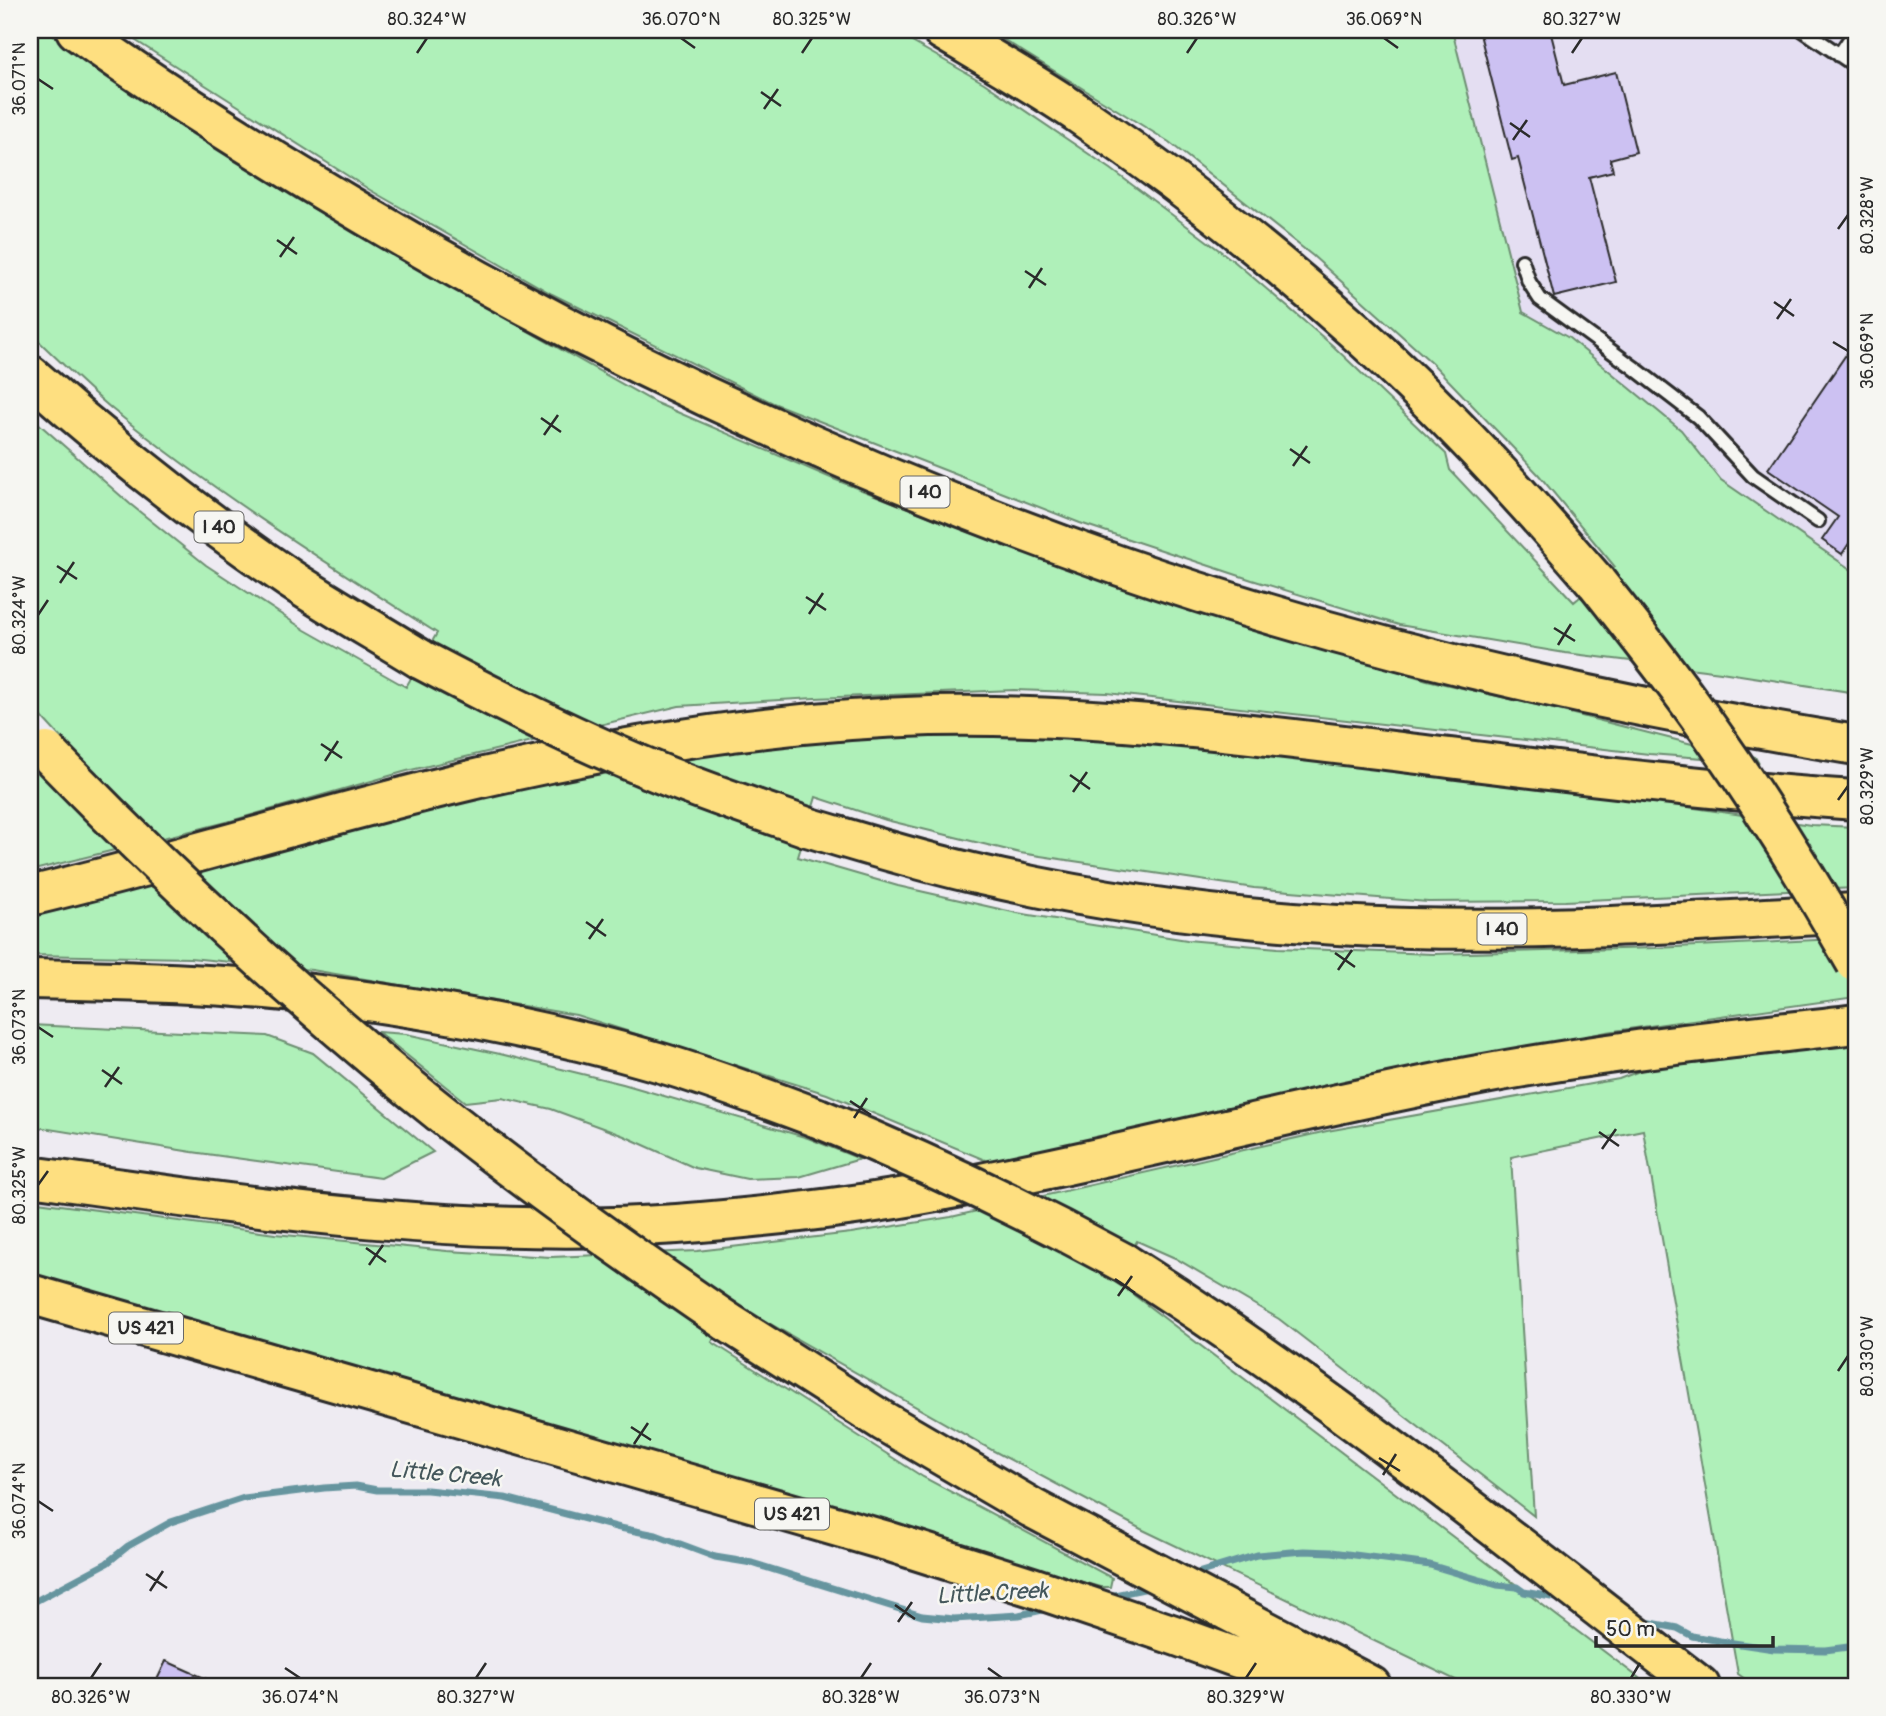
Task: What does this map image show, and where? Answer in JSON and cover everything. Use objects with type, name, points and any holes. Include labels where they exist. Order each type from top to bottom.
[{"type":"highway","name":"I 40","points":[[76,30],[197,112],[306,180],[531,310],[739,412],[880,474],[1122,566],[1369,642],[1619,703],[1745,728],[1856,745]]},
{"type":"highway","points":[[942,30],[1081,116],[1191,195],[1288,272],[1417,389],[1537,514],[1597,583],[1689,701],[1820,900],[1856,963]]},
{"type":"highway","name":"I 40","points":[[30,376],[149,475],[221,529],[290,578],[422,660],[496,699],[615,754],[728,799],[893,853],[1064,892],[1210,913],[1323,924],[1509,929],[1856,913]]},
{"type":"highway","points":[[30,896],[134,871],[373,805],[591,754],[755,729],[930,716],[1016,717],[1189,727],[1574,773],[1856,800]]},
{"type":"highway","points":[[38,743],[185,890],[299,994],[519,1174],[623,1250],[726,1321],[967,1471],[1109,1550],[1371,1686]]},
{"type":"highway","points":[[30,979],[218,985],[318,994],[405,1006],[574,1040],[657,1062],[818,1118],[897,1150],[1049,1222],[1124,1263],[1202,1312],[1352,1419],[1700,1686]]},
{"type":"highway","points":[[30,1176],[239,1205],[412,1222],[585,1227],[747,1218],[846,1206],[992,1181],[1481,1074],[1608,1054],[1856,1024]]},
{"type":"highway","name":"US 421","points":[[30,1294],[887,1541],[1177,1636],[1315,1686]]},
{"type":"lane","points":[[1803,30],[1856,66]]},
{"type":"lane","points":[[1839,55],[1856,30]]},
{"type":"lane","points":[[1522,261],[1529,282],[1540,299],[1698,417],[1753,476],[1818,522]]},
{"type":"shaded area","points":[[1452,30],[1856,30],[1856,573],[1721,480],[1681,430],[1569,338],[1523,312]]},
{"type":"green space","points":[[30,30],[46,30],[148,102],[295,198],[656,403],[831,478],[987,539],[1154,597],[1427,680],[1755,757],[1758,762],[1649,754],[1107,693],[1014,690],[679,706],[407,771],[227,822],[30,871],[30,768],[61,738],[30,704],[30,416],[130,504],[206,565],[305,630],[406,687],[437,633],[312,553],[190,469],[112,409],[30,333]]},
{"type":"green space","points":[[119,30],[891,30],[984,83],[1111,169],[1235,262],[1332,345],[1446,454],[1450,470],[1574,602],[1615,567],[1538,474],[1432,363],[1313,256],[1169,142],[988,30],[1452,30],[1523,312],[1569,338],[1681,430],[1721,480],[1856,573],[1856,693],[1721,672],[1565,653],[1399,625],[1080,523],[773,403],[552,294],[370,190]]},
{"type":"green space","points":[[906,734],[1174,742],[1647,801],[1811,825],[1856,827],[1856,888],[1565,901],[1428,902],[1254,888],[1020,853],[886,820],[816,797],[798,857],[898,886],[1017,913],[1187,940],[1278,948],[1433,954],[1656,948],[1856,938],[1856,997],[1607,1032],[1245,1105],[992,1163],[827,1094],[576,1015],[312,970],[190,958],[30,955],[30,910],[492,793],[700,751]]},
{"type":"green space","points":[[30,1025],[267,1036],[313,1053],[433,1152],[381,1178],[30,1126]]},
{"type":"green space","points":[[378,1032],[406,1034],[623,1084],[808,1138],[860,1159],[799,1177],[747,1179],[695,1168],[624,1136],[551,1109],[502,1098],[465,1102]]},
{"type":"green space","points":[[1856,1044],[1856,1686],[1755,1686],[1738,1674],[1643,1130],[1511,1157],[1534,1516],[1279,1319],[1175,1258],[1137,1241],[1114,1280],[1647,1684],[1639,1686],[1468,1686],[1141,1529],[992,1450],[737,1305],[712,1342],[923,1477],[1112,1578],[1110,1587],[1100,1587],[30,1288],[30,1201],[275,1234],[447,1251],[551,1257],[697,1251],[851,1233],[951,1217],[1327,1131],[1619,1079],[1642,1070]]},
{"type":"building","points":[[1479,30],[1550,30],[1564,85],[1616,72],[1636,152],[1610,159],[1613,171],[1589,177],[1616,282],[1554,297],[1518,158],[1512,160]]},
{"type":"building","points":[[1856,340],[1856,533],[1842,554],[1822,540],[1838,517],[1768,469]]},
{"type":"building","points":[[166,1661],[222,1686],[154,1686]]},
{"type":"waterway","name":"Little Creek","points":[[30,1604],[107,1563],[128,1546],[171,1522],[244,1498],[356,1486],[377,1490],[427,1490],[505,1498],[656,1535],[715,1557],[752,1563],[922,1616],[954,1619],[1019,1615],[1047,1609]]},
{"type":"waterway","name":"Little Creek","points":[[1191,1575],[1257,1555],[1304,1551],[1332,1552],[1430,1565],[1497,1585],[1517,1587],[1524,1592],[1562,1599]]},
{"type":"waterway","name":"Little Creek","points":[[1110,1596],[1153,1587]]},
{"type":"waterway","name":"Little Creek","points":[[1641,1621],[1677,1628],[1692,1636],[1774,1649],[1825,1650],[1856,1646]]}]
